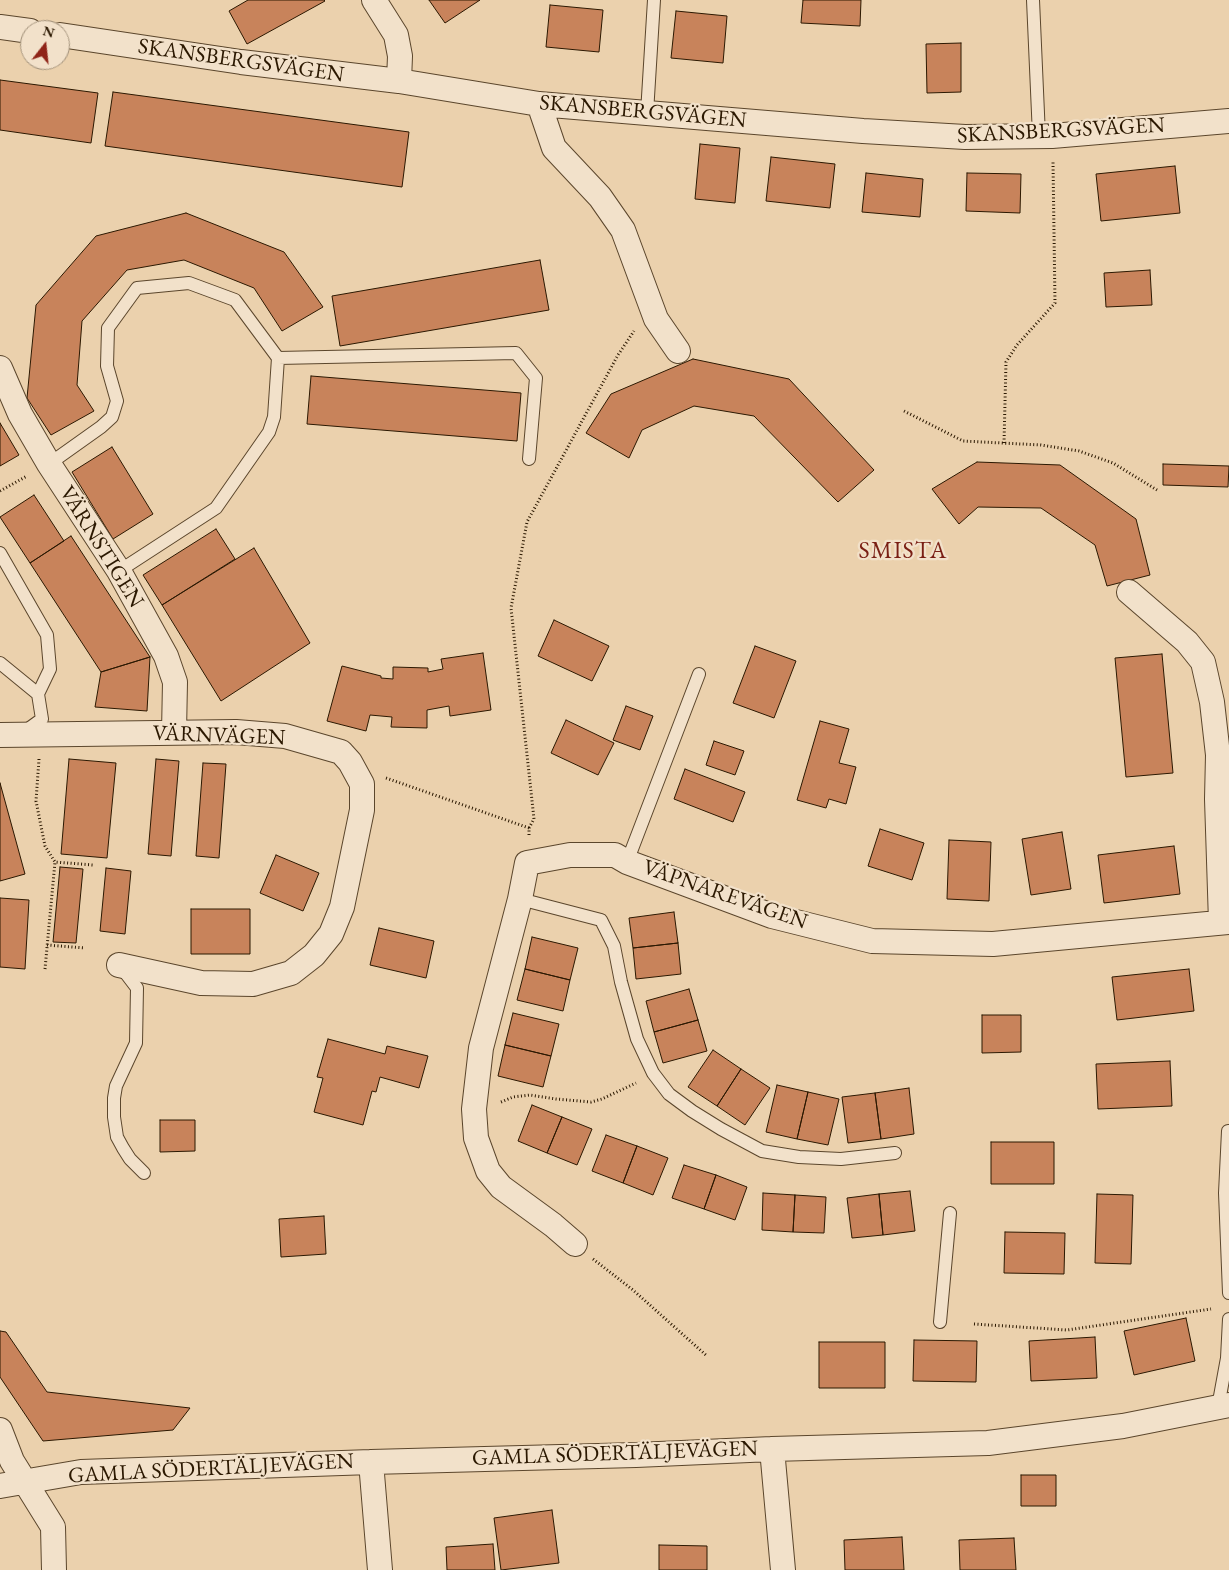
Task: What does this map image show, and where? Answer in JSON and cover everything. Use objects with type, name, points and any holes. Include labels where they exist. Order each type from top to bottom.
[{"type":"street","points":[[374,0],[396,35],[400,56],[399,81]]},
{"type":"street","points":[[0,26],[20,29]]},
{"type":"street","name":"SKANSBERGSVÄGEN","points":[[70,37],[240,62],[399,81],[539,104],[853,130],[965,137],[1046,136],[1229,121]]},
{"type":"street","points":[[539,104],[554,148],[600,198],[623,230],[656,318],[678,351]]},
{"type":"street","name":"VÄRNSTIGEN","points":[[0,368],[20,414],[49,464],[119,572],[166,656],[175,682],[174,732]]},
{"type":"street","points":[[1129,592],[1187,642],[1204,662],[1212,702],[1218,755],[1217,799],[1225,922]]},
{"type":"street","name":"VÄRNVÄGEN","points":[[20,735],[236,732],[285,736],[341,752],[350,762],[362,784],[362,810],[342,906],[331,934],[314,955],[291,973],[253,984],[201,983],[119,965]]},
{"type":"street","name":"VÄPNAREVÄGEN","points":[[527,864],[570,855],[615,855],[627,862],[772,916],[872,941],[993,944],[1225,922]]},
{"type":"street","points":[[527,864],[520,899],[481,1048],[474,1109],[476,1138],[488,1171],[501,1186],[554,1225],[575,1244]]},
{"type":"street","name":"GAMLA SÖDERTÄLJEVÄGEN","points":[[0,1486],[81,1472],[988,1443],[1123,1426],[1224,1406]]},
{"type":"street","points":[[0,1430],[12,1461],[53,1527],[54,1570]]},
{"type":"street","points":[[772,1449],[784,1570]]},
{"type":"street","points":[[371,1462],[380,1570]]},
{"type":"lane","points":[[647,113],[654,0]]},
{"type":"lane","points":[[1034,0],[1046,136]]},
{"type":"lane","points":[[49,464],[112,417],[117,401],[107,366],[108,328],[137,288],[189,283],[235,300],[278,358],[274,418],[269,432],[216,508],[119,572]]},
{"type":"lane","points":[[278,358],[516,353],[536,378],[529,459]]},
{"type":"lane","points":[[0,553],[46,635],[50,669],[38,694],[42,719],[20,735]]},
{"type":"lane","points":[[0,663],[38,694]]},
{"type":"lane","points":[[627,862],[700,674]]},
{"type":"lane","points":[[520,899],[602,920],[614,946],[621,982],[637,1039],[653,1073],[669,1094],[692,1111],[762,1151],[841,1159],[895,1153]]},
{"type":"lane","points":[[119,965],[137,988],[136,1043],[116,1086],[114,1117],[117,1137],[130,1160],[144,1173]]},
{"type":"lane","points":[[1228,1131],[1225,1193],[1229,1293]]},
{"type":"lane","points":[[940,1322],[950,1213]]},
{"type":"lane","points":[[1224,1406],[1229,1319]]},
{"type":"path","points":[[1004,443],[1006,362],[1017,345],[1055,303],[1046,136]]},
{"type":"path","points":[[527,864],[529,828],[534,819],[511,608],[527,522],[628,339],[634,332],[656,318]]},
{"type":"path","points":[[904,411],[963,441],[1041,445],[1079,451],[1112,463],[1158,490]]},
{"type":"path","points":[[20,735],[45,846],[55,862],[45,969]]},
{"type":"path","points":[[362,784],[380,776],[529,828]]},
{"type":"path","points":[[55,862],[93,865]]},
{"type":"path","points":[[47,945],[85,948]]},
{"type":"path","points":[[513,1097],[530,1095],[591,1102],[627,1088],[653,1073]]},
{"type":"path","points":[[575,1244],[633,1290],[707,1356]]},
{"type":"path","points":[[974,1324],[1067,1330],[1220,1308]]},
{"type":"building","points":[[248,0],[325,1],[247,44],[229,11]]},
{"type":"building","points":[[429,0],[480,0],[445,23]]},
{"type":"building","points":[[803,0],[861,0],[860,26],[801,23]]},
{"type":"building","points":[[550,5],[603,10],[599,52],[546,47]]},
{"type":"building","points":[[676,11],[727,16],[723,63],[671,58]]},
{"type":"building","points":[[961,43],[961,92],[927,93],[926,44]]},
{"type":"building","points":[[0,80],[98,93],[91,143],[0,130]]},
{"type":"building","points":[[113,92],[409,132],[402,187],[105,146]]},
{"type":"building","points":[[700,144],[740,148],[735,203],[695,199]]},
{"type":"building","points":[[771,157],[835,164],[830,208],[766,201]]},
{"type":"building","points":[[1175,166],[1180,213],[1101,221],[1096,174]]},
{"type":"building","points":[[866,173],[923,179],[920,217],[862,212]]},
{"type":"building","points":[[967,173],[1021,174],[1020,213],[966,211]]},
{"type":"building","points":[[186,213],[284,252],[323,307],[282,331],[254,288],[184,260],[127,270],[82,321],[77,385],[94,411],[51,435],[27,398],[36,305],[96,236]]},
{"type":"building","points":[[540,260],[549,310],[340,346],[332,296]]},
{"type":"building","points":[[1150,270],[1152,305],[1106,307],[1104,273]]},
{"type":"building","points":[[693,359],[789,379],[874,470],[838,502],[754,416],[694,406],[642,430],[629,458],[586,433],[611,394]]},
{"type":"building","points":[[311,376],[521,393],[517,441],[307,424]]},
{"type":"building","points":[[0,423],[19,455],[0,466]]},
{"type":"building","points":[[112,447],[153,514],[113,539],[72,472]]},
{"type":"building","points":[[977,462],[1060,465],[1136,519],[1150,575],[1107,586],[1095,545],[1041,508],[978,507],[959,524],[932,489]]},
{"type":"building","points":[[1163,464],[1229,466],[1228,487],[1163,485]]},
{"type":"building","points":[[34,495],[64,541],[30,563],[0,517]]},
{"type":"building","points":[[216,529],[235,559],[162,605],[143,575]]},
{"type":"building","points":[[71,536],[150,657],[101,672],[30,563]]},
{"type":"building","points":[[254,548],[310,643],[221,701],[162,605]]},
{"type":"building","points":[[554,620],[609,646],[592,681],[538,656]]},
{"type":"building","points":[[755,646],[796,661],[774,718],[733,703]]},
{"type":"building","points":[[483,653],[491,710],[450,716],[449,706],[427,710],[427,728],[391,727],[392,717],[370,715],[366,731],[327,721],[342,666],[381,676],[381,678],[393,679],[393,667],[428,668],[428,672],[443,669],[441,659]]},
{"type":"building","points":[[1162,654],[1173,773],[1126,777],[1115,658]]},
{"type":"building","points":[[150,657],[147,711],[95,707],[101,672]]},
{"type":"building","points":[[626,706],[653,716],[640,750],[613,740]]},
{"type":"building","points":[[566,720],[614,743],[598,775],[551,753]]},
{"type":"building","points":[[820,721],[849,729],[839,763],[856,767],[846,804],[829,799],[826,808],[797,800]]},
{"type":"building","points":[[714,741],[744,751],[735,775],[706,765]]},
{"type":"building","points":[[69,759],[116,763],[107,858],[61,854]]},
{"type":"building","points":[[156,759],[179,761],[171,856],[148,854]]},
{"type":"building","points":[[203,763],[226,764],[219,858],[196,856]]},
{"type":"building","points":[[685,769],[745,792],[733,822],[674,799]]},
{"type":"building","points":[[0,783],[25,874],[0,881]]},
{"type":"building","points":[[880,829],[924,843],[912,880],[868,866]]},
{"type":"building","points":[[1062,832],[1071,889],[1031,895],[1022,839]]},
{"type":"building","points":[[949,840],[991,842],[989,901],[947,899]]},
{"type":"building","points":[[1174,846],[1180,894],[1104,903],[1098,855]]},
{"type":"building","points":[[276,855],[319,873],[303,911],[260,893]]},
{"type":"building","points":[[60,867],[83,869],[76,943],[53,942]]},
{"type":"building","points":[[106,868],[131,871],[125,934],[100,931]]},
{"type":"building","points":[[0,898],[29,900],[25,969],[0,967]]},
{"type":"building","points":[[191,909],[250,909],[250,954],[191,954]]},
{"type":"building","points":[[674,912],[678,943],[633,948],[629,918]]},
{"type":"building","points":[[379,928],[434,941],[426,978],[370,965]]},
{"type":"building","points":[[532,937],[578,948],[570,980],[525,969]]},
{"type":"building","points":[[678,943],[681,974],[636,979],[633,948]]},
{"type":"building","points":[[525,969],[570,980],[563,1011],[517,1000]]},
{"type":"building","points":[[1189,969],[1194,1011],[1117,1020],[1112,977]]},
{"type":"building","points":[[689,989],[698,1020],[654,1032],[646,1001]]},
{"type":"building","points":[[513,1013],[559,1024],[551,1056],[505,1045]]},
{"type":"building","points":[[982,1015],[1021,1015],[1021,1052],[982,1053]]},
{"type":"building","points":[[698,1020],[707,1051],[663,1063],[654,1032]]},
{"type":"building","points":[[328,1039],[385,1054],[387,1046],[428,1056],[419,1088],[380,1077],[376,1092],[372,1091],[363,1125],[314,1112],[323,1078],[317,1077]]},
{"type":"building","points":[[505,1045],[551,1056],[543,1087],[498,1076]]},
{"type":"building","points":[[713,1050],[741,1069],[717,1106],[688,1087]]},
{"type":"building","points":[[1170,1061],[1172,1106],[1098,1109],[1096,1064]]},
{"type":"building","points":[[741,1069],[770,1088],[745,1125],[717,1106]]},
{"type":"building","points":[[777,1085],[808,1092],[797,1139],[766,1132]]},
{"type":"building","points":[[909,1088],[914,1134],[881,1139],[875,1093]]},
{"type":"building","points":[[808,1092],[839,1099],[828,1145],[797,1139]]},
{"type":"building","points":[[875,1093],[881,1139],[848,1143],[842,1097]]},
{"type":"building","points":[[532,1105],[562,1117],[547,1153],[518,1141]]},
{"type":"building","points":[[562,1117],[592,1129],[577,1165],[547,1153]]},
{"type":"building","points":[[160,1120],[195,1120],[195,1151],[160,1152]]},
{"type":"building","points":[[606,1135],[637,1146],[623,1183],[592,1171]]},
{"type":"building","points":[[991,1142],[1054,1142],[1054,1184],[991,1184]]},
{"type":"building","points":[[637,1146],[668,1158],[653,1195],[623,1183]]},
{"type":"building","points":[[684,1165],[716,1175],[704,1209],[672,1198]]},
{"type":"building","points":[[716,1175],[747,1187],[735,1220],[704,1209]]},
{"type":"building","points":[[910,1191],[915,1231],[883,1235],[879,1194]]},
{"type":"building","points":[[763,1193],[795,1195],[793,1232],[762,1230]]},
{"type":"building","points":[[879,1194],[883,1235],[852,1238],[847,1198]]},
{"type":"building","points":[[1097,1194],[1133,1195],[1131,1264],[1095,1263]]},
{"type":"building","points":[[795,1195],[826,1197],[824,1233],[793,1232]]},
{"type":"building","points":[[324,1216],[326,1254],[281,1257],[279,1219]]},
{"type":"building","points":[[1005,1232],[1065,1233],[1064,1274],[1004,1273]]},
{"type":"building","points":[[1186,1318],[1195,1361],[1134,1375],[1124,1331]]},
{"type":"building","points":[[0,1331],[6,1332],[47,1392],[190,1408],[173,1430],[43,1441],[0,1377]]},
{"type":"building","points":[[1095,1337],[1097,1378],[1031,1381],[1029,1341]]},
{"type":"building","points":[[914,1340],[977,1341],[976,1382],[913,1381]]},
{"type":"building","points":[[819,1342],[885,1342],[885,1388],[819,1388]]},
{"type":"building","points":[[1021,1475],[1056,1475],[1056,1506],[1021,1506]]},
{"type":"building","points":[[552,1510],[559,1563],[501,1570],[494,1518]]},
{"type":"building","points":[[902,1537],[904,1570],[845,1570],[844,1540]]},
{"type":"building","points":[[1014,1538],[1016,1570],[960,1570],[959,1540]]},
{"type":"building","points":[[493,1544],[495,1570],[447,1570],[446,1547]]},
{"type":"building","points":[[659,1545],[707,1546],[707,1570],[659,1570]]},
{"type":"district","name":"SMISTA","points":[[903,551]]}]
